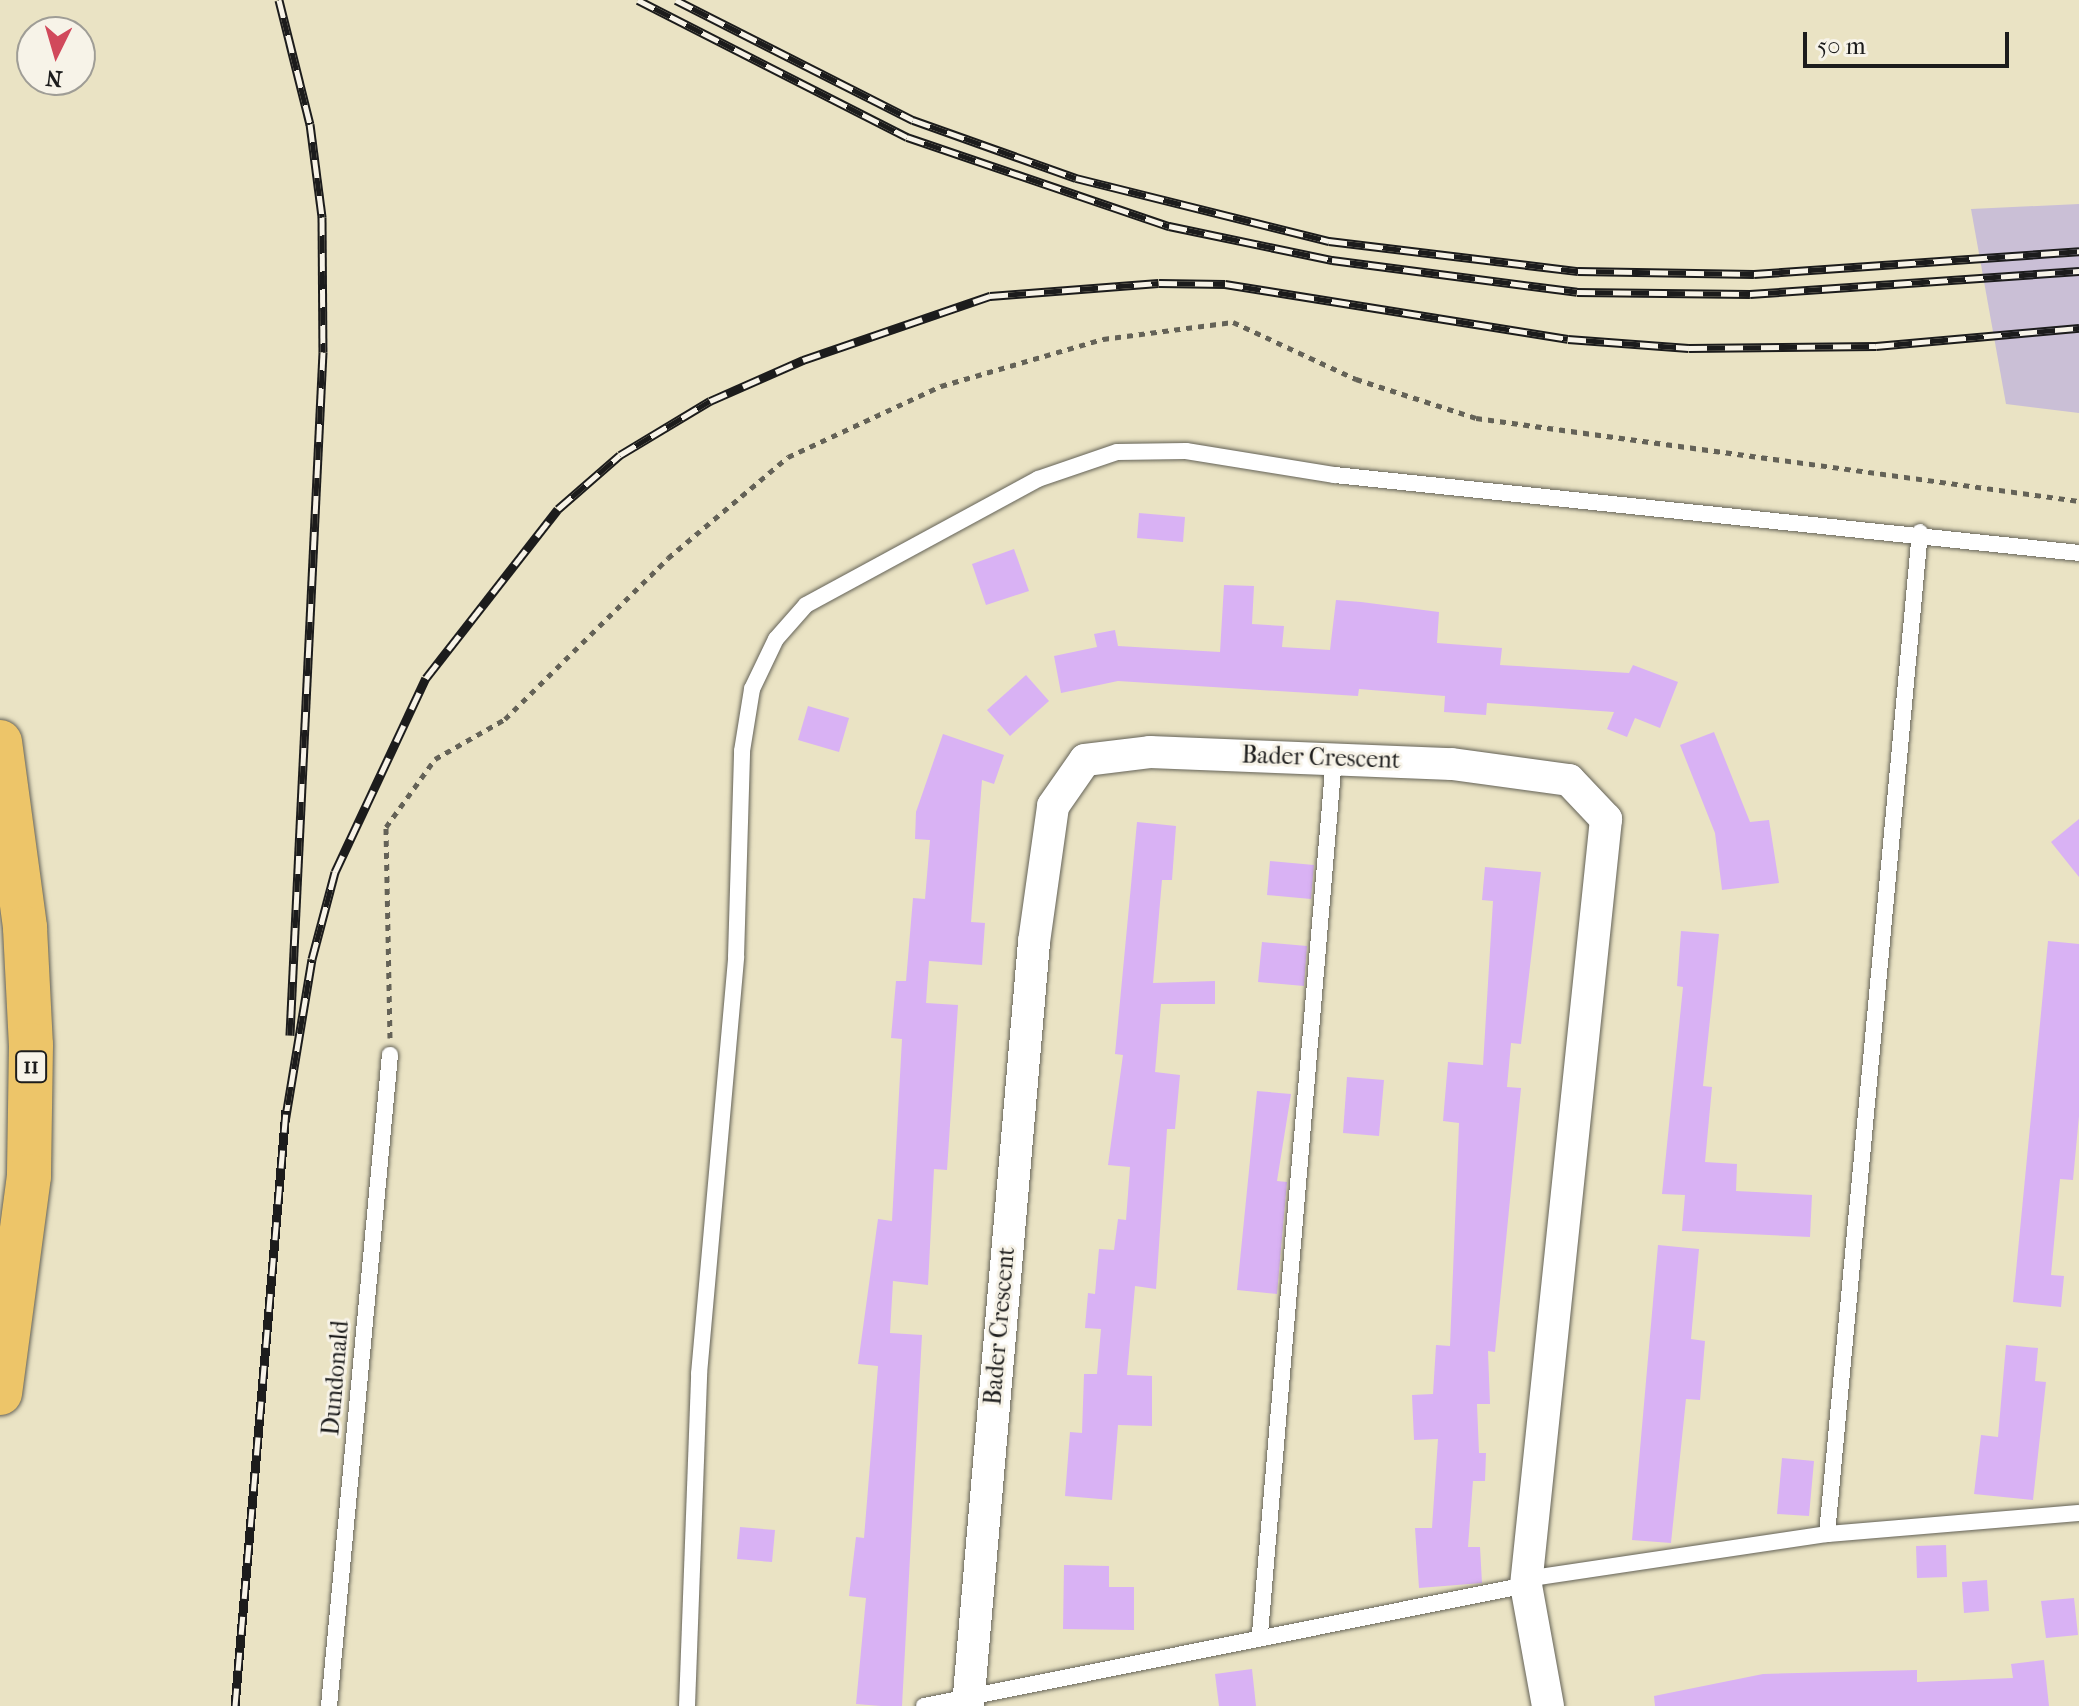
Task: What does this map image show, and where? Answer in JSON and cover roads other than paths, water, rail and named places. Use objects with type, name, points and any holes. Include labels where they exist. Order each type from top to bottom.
[{"type":"highway","name":"11","points":[[0,742],[25,928],[31,1045],[29,1176],[0,1393]]},
{"type":"street","name":"Bader Crescent","points":[[968,1702],[1034,942],[1053,806],[1085,760],[1115,754],[1334,758],[1569,780],[1606,819],[1526,1582],[1548,1706]]},
{"type":"lane","points":[[687,1706],[699,1374],[736,957],[742,751],[752,689],[776,639],[806,605],[1038,479],[1117,452],[1186,451],[1335,475],[1920,532],[2079,553]]},
{"type":"lane","points":[[1827,1534],[1920,532]]},
{"type":"lane","points":[[1260,1634],[1334,758]]},
{"type":"lane","name":"Dundonald","points":[[329,1706],[390,1055]]},
{"type":"lane","points":[[924,1706],[968,1702],[1260,1634],[1526,1582],[1827,1534],[2079,1513]]},
{"type":"railway","points":[[279,0],[310,124],[322,217],[323,352],[290,1035]]},
{"type":"railway","points":[[638,0],[907,137],[1169,226],[1332,260],[1577,292],[1750,294],[2079,271]]},
{"type":"railway","points":[[676,0],[913,120],[1076,178],[1329,241],[1578,271],[1754,274],[2079,251]]},
{"type":"railway","points":[[285,1122],[312,959],[335,872],[426,678],[558,509],[620,455],[710,401],[803,360],[990,296],[1159,283],[1225,284],[1568,339],[1689,348],[1876,346],[2079,328]]},
{"type":"railway","points":[[235,1706],[286,1110]]}]
